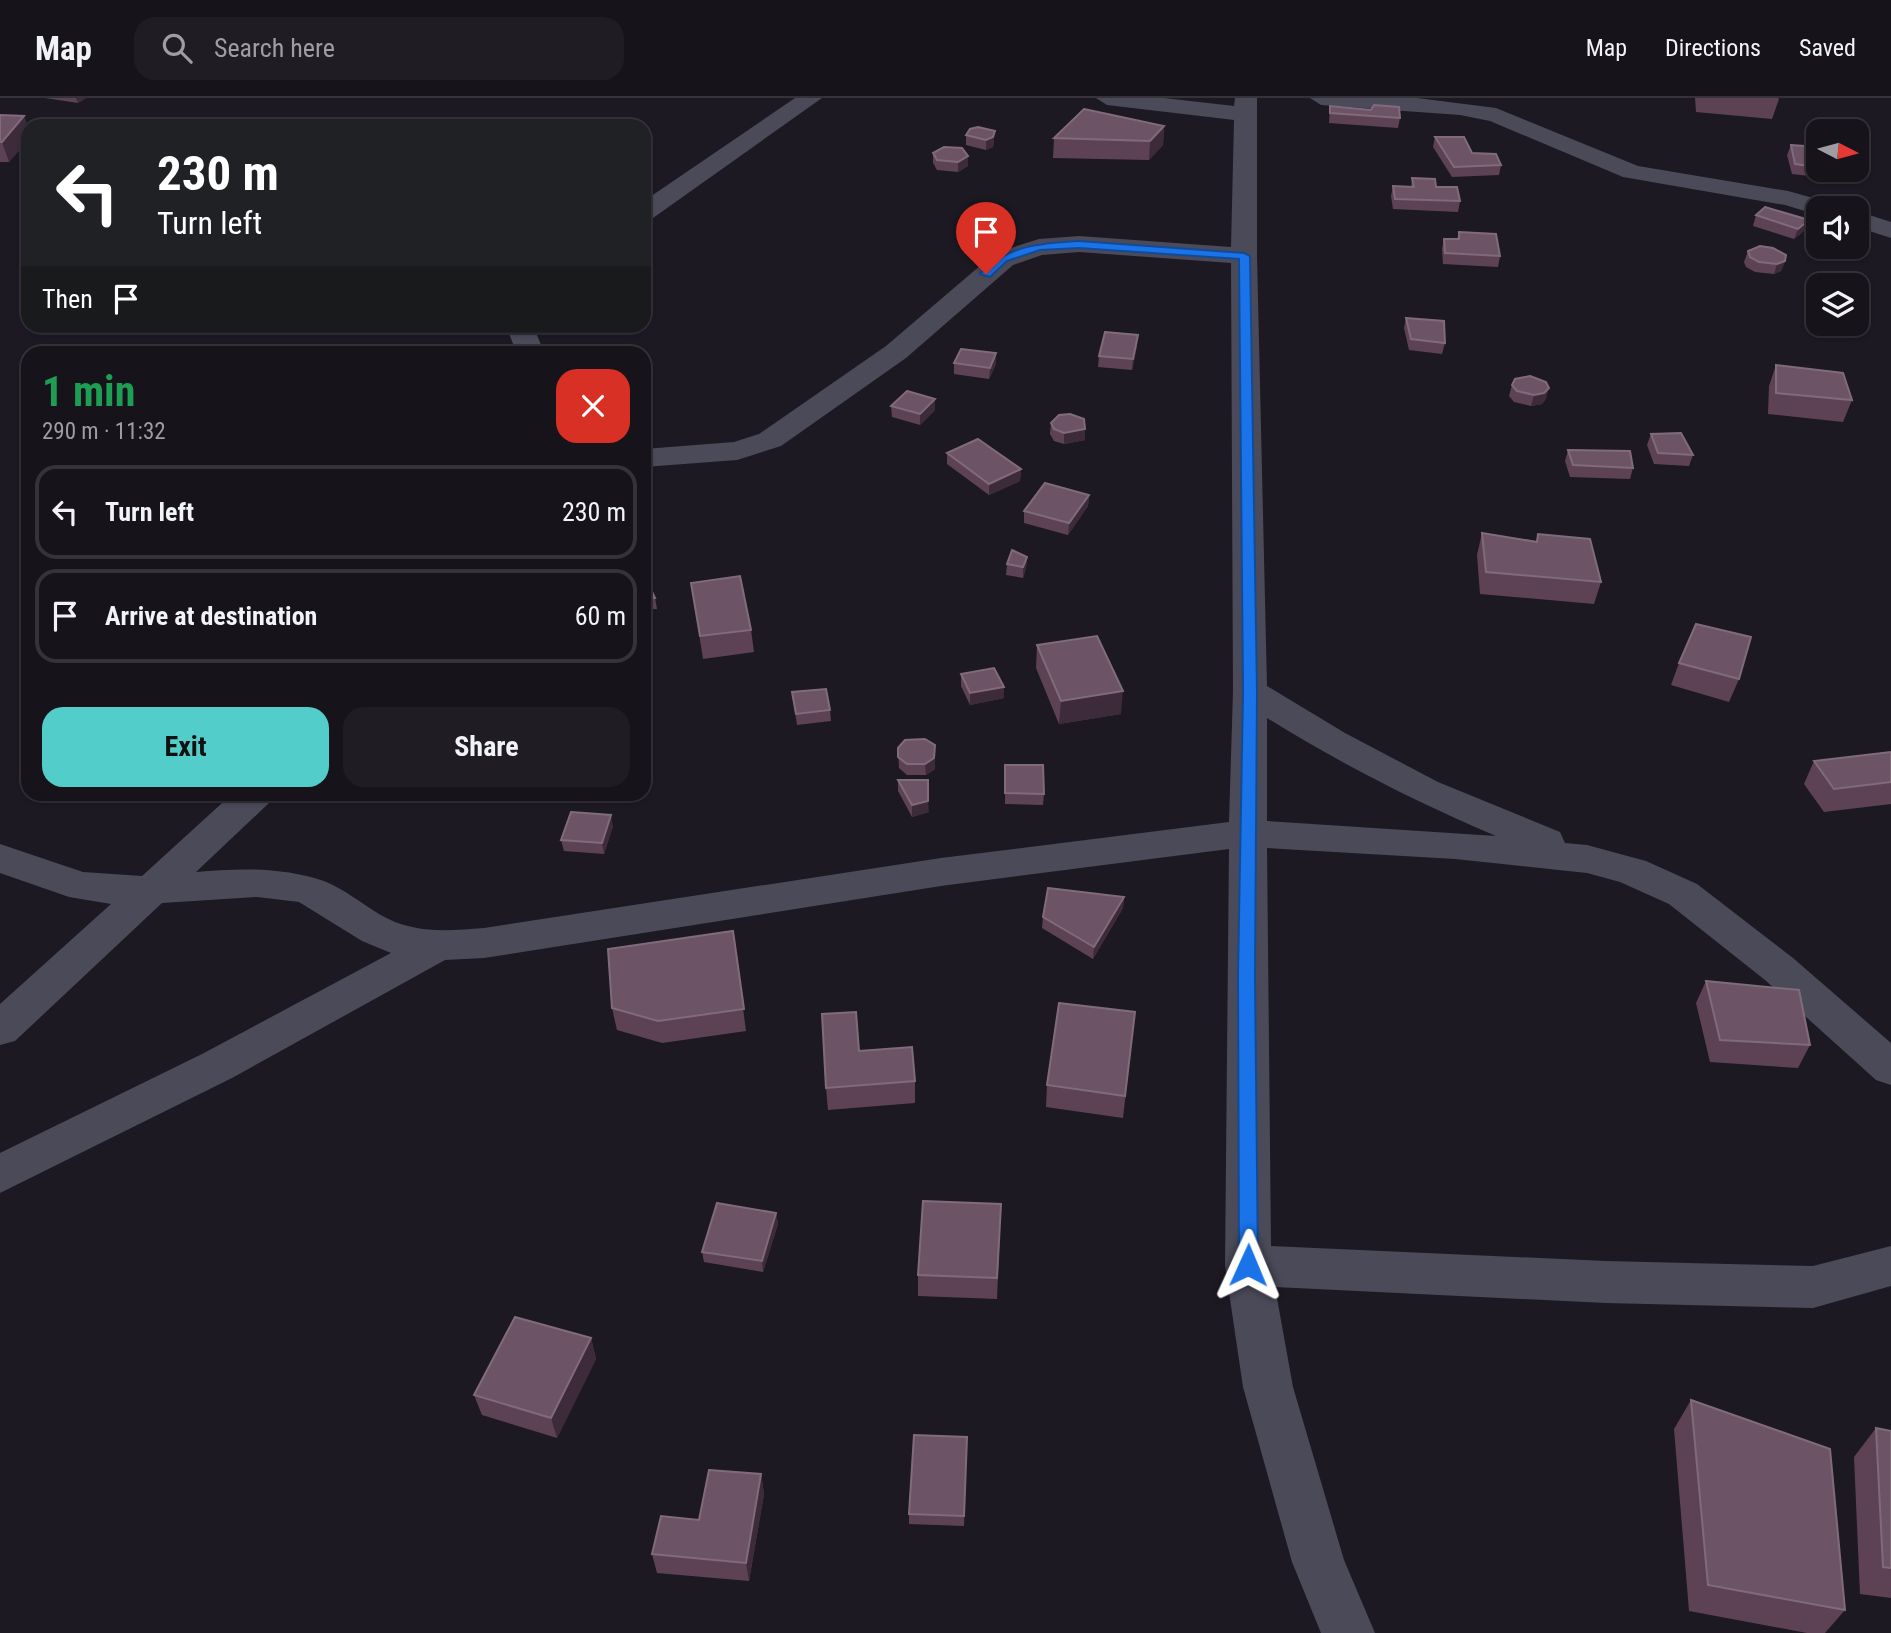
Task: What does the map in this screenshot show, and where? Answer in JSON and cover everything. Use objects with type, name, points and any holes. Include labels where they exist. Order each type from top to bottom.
[{"type":"street","points":[[651,209],[741,143],[811,98]]},
{"type":"street","points":[[1107,98],[1247,106],[1244,256],[1250,691],[1247,833],[1248,1265],[1268,1387],[1318,1562],[1348,1633]]},
{"type":"street","points":[[1321,98],[1460,108],[1496,115],[1632,172],[1806,203]]},
{"type":"street","points":[[1869,223],[1891,230]]},
{"type":"street","points":[[651,457],[737,451],[770,440],[896,352],[1004,259],[1039,247],[1079,244],[1244,256]]},
{"type":"street","points":[[1250,691],[1332,742],[1424,791],[1587,859],[1632,871],[1683,894],[1779,969],[1891,1068]]},
{"type":"street","points":[[0,1029],[248,801]]},
{"type":"street","points":[[0,858],[58,881],[112,890],[226,885],[301,888],[327,897],[374,930],[391,938],[436,947],[484,943],[941,872],[1247,833],[1455,845],[1587,859]]},
{"type":"street","points":[[0,1174],[217,1066],[436,947]]},
{"type":"street","points":[[1248,1265],[1606,1282],[1813,1287],[1891,1266]]},
{"type":"building","points":[[1374,105],[1399,107],[1400,118],[1330,113],[1330,106],[1371,110]]},
{"type":"building","points":[[1084,109],[1164,126],[1150,141],[1054,138]]},
{"type":"building","points":[[0,115],[24,116],[2,142]]},
{"type":"building","points":[[978,127],[995,131],[993,137],[986,140],[966,135],[970,129]]},
{"type":"building","points":[[1435,137],[1464,137],[1472,153],[1496,154],[1501,165],[1454,167]]},
{"type":"building","points":[[1791,145],[1806,146],[1806,165],[1795,164]]},
{"type":"building","points":[[944,147],[962,148],[968,156],[958,162],[937,160],[933,153]]},
{"type":"building","points":[[1412,178],[1435,179],[1436,187],[1457,187],[1460,201],[1395,199],[1393,186],[1414,187]]},
{"type":"building","points":[[1765,207],[1806,219],[1806,222],[1798,229],[1756,215]]},
{"type":"building","points":[[1459,232],[1496,234],[1500,256],[1445,253],[1444,239],[1459,239]]},
{"type":"building","points":[[1760,246],[1773,248],[1786,255],[1785,261],[1777,264],[1759,262],[1750,257],[1748,251]]},
{"type":"building","points":[[1406,318],[1444,321],[1445,343],[1411,339]]},
{"type":"building","points":[[1105,332],[1138,335],[1133,359],[1099,356]]},
{"type":"building","points":[[961,349],[996,353],[990,368],[954,363]]},
{"type":"building","points":[[1776,365],[1843,373],[1852,400],[1776,393]]},
{"type":"building","points":[[1530,376],[1546,382],[1549,388],[1544,393],[1534,395],[1517,391],[1512,385],[1515,379]]},
{"type":"building","points":[[907,391],[935,399],[920,414],[891,406]]},
{"type":"building","points":[[1070,414],[1084,419],[1085,429],[1064,433],[1054,429],[1051,423],[1059,415]]},
{"type":"building","points":[[1681,433],[1693,455],[1658,453],[1651,434]]},
{"type":"building","points":[[978,439],[1021,469],[989,484],[947,453]]},
{"type":"building","points":[[1568,450],[1630,451],[1633,468],[1573,465]]},
{"type":"building","points":[[1045,483],[1089,495],[1069,523],[1024,511]]},
{"type":"building","points":[[1482,533],[1537,542],[1538,534],[1590,539],[1601,582],[1486,572]]},
{"type":"building","points":[[1012,550],[1027,557],[1023,567],[1007,564]]},
{"type":"building","points":[[740,576],[751,630],[700,636],[691,583]]},
{"type":"building","points":[[1696,624],[1751,637],[1739,679],[1679,663]]},
{"type":"building","points":[[1097,636],[1123,691],[1061,701],[1037,645]]},
{"type":"building","points":[[994,668],[1004,687],[970,693],[961,674]]},
{"type":"building","points":[[826,689],[830,710],[796,714],[792,692]]},
{"type":"building","points":[[925,739],[935,745],[934,758],[925,764],[907,764],[898,757],[898,748],[905,740]]},
{"type":"building","points":[[1891,752],[1891,782],[1834,789],[1814,761]]},
{"type":"building","points":[[1005,765],[1043,765],[1044,794],[1005,793]]},
{"type":"building","points":[[898,780],[928,780],[928,801],[912,805]]},
{"type":"building","points":[[571,812],[611,815],[602,843],[561,840]]},
{"type":"building","points":[[1048,888],[1124,897],[1094,947],[1043,917]]},
{"type":"building","points":[[733,931],[744,1009],[658,1021],[612,1008],[608,949]]},
{"type":"building","points":[[1706,981],[1799,990],[1810,1045],[1720,1040]]},
{"type":"building","points":[[1059,1003],[1135,1012],[1125,1096],[1047,1085]]},
{"type":"building","points":[[856,1012],[859,1051],[912,1047],[915,1081],[826,1088],[822,1014]]},
{"type":"building","points":[[923,1201],[1001,1204],[997,1278],[918,1275]]},
{"type":"building","points":[[717,1203],[776,1213],[762,1261],[702,1252]]},
{"type":"building","points":[[515,1317],[591,1338],[551,1418],[474,1395]]},
{"type":"building","points":[[1691,1400],[1830,1449],[1845,1610],[1708,1585]]},
{"type":"building","points":[[1876,1428],[1891,1431],[1891,1568],[1883,1567]]},
{"type":"building","points":[[914,1435],[967,1437],[964,1516],[909,1514]]},
{"type":"building","points":[[709,1470],[761,1474],[746,1563],[652,1554],[661,1516],[699,1520]]},
{"type":"route","points":[[986,274],[1004,259],[1039,247],[1079,244],[1244,256],[1250,691],[1246,976],[1248,1265]]}]
